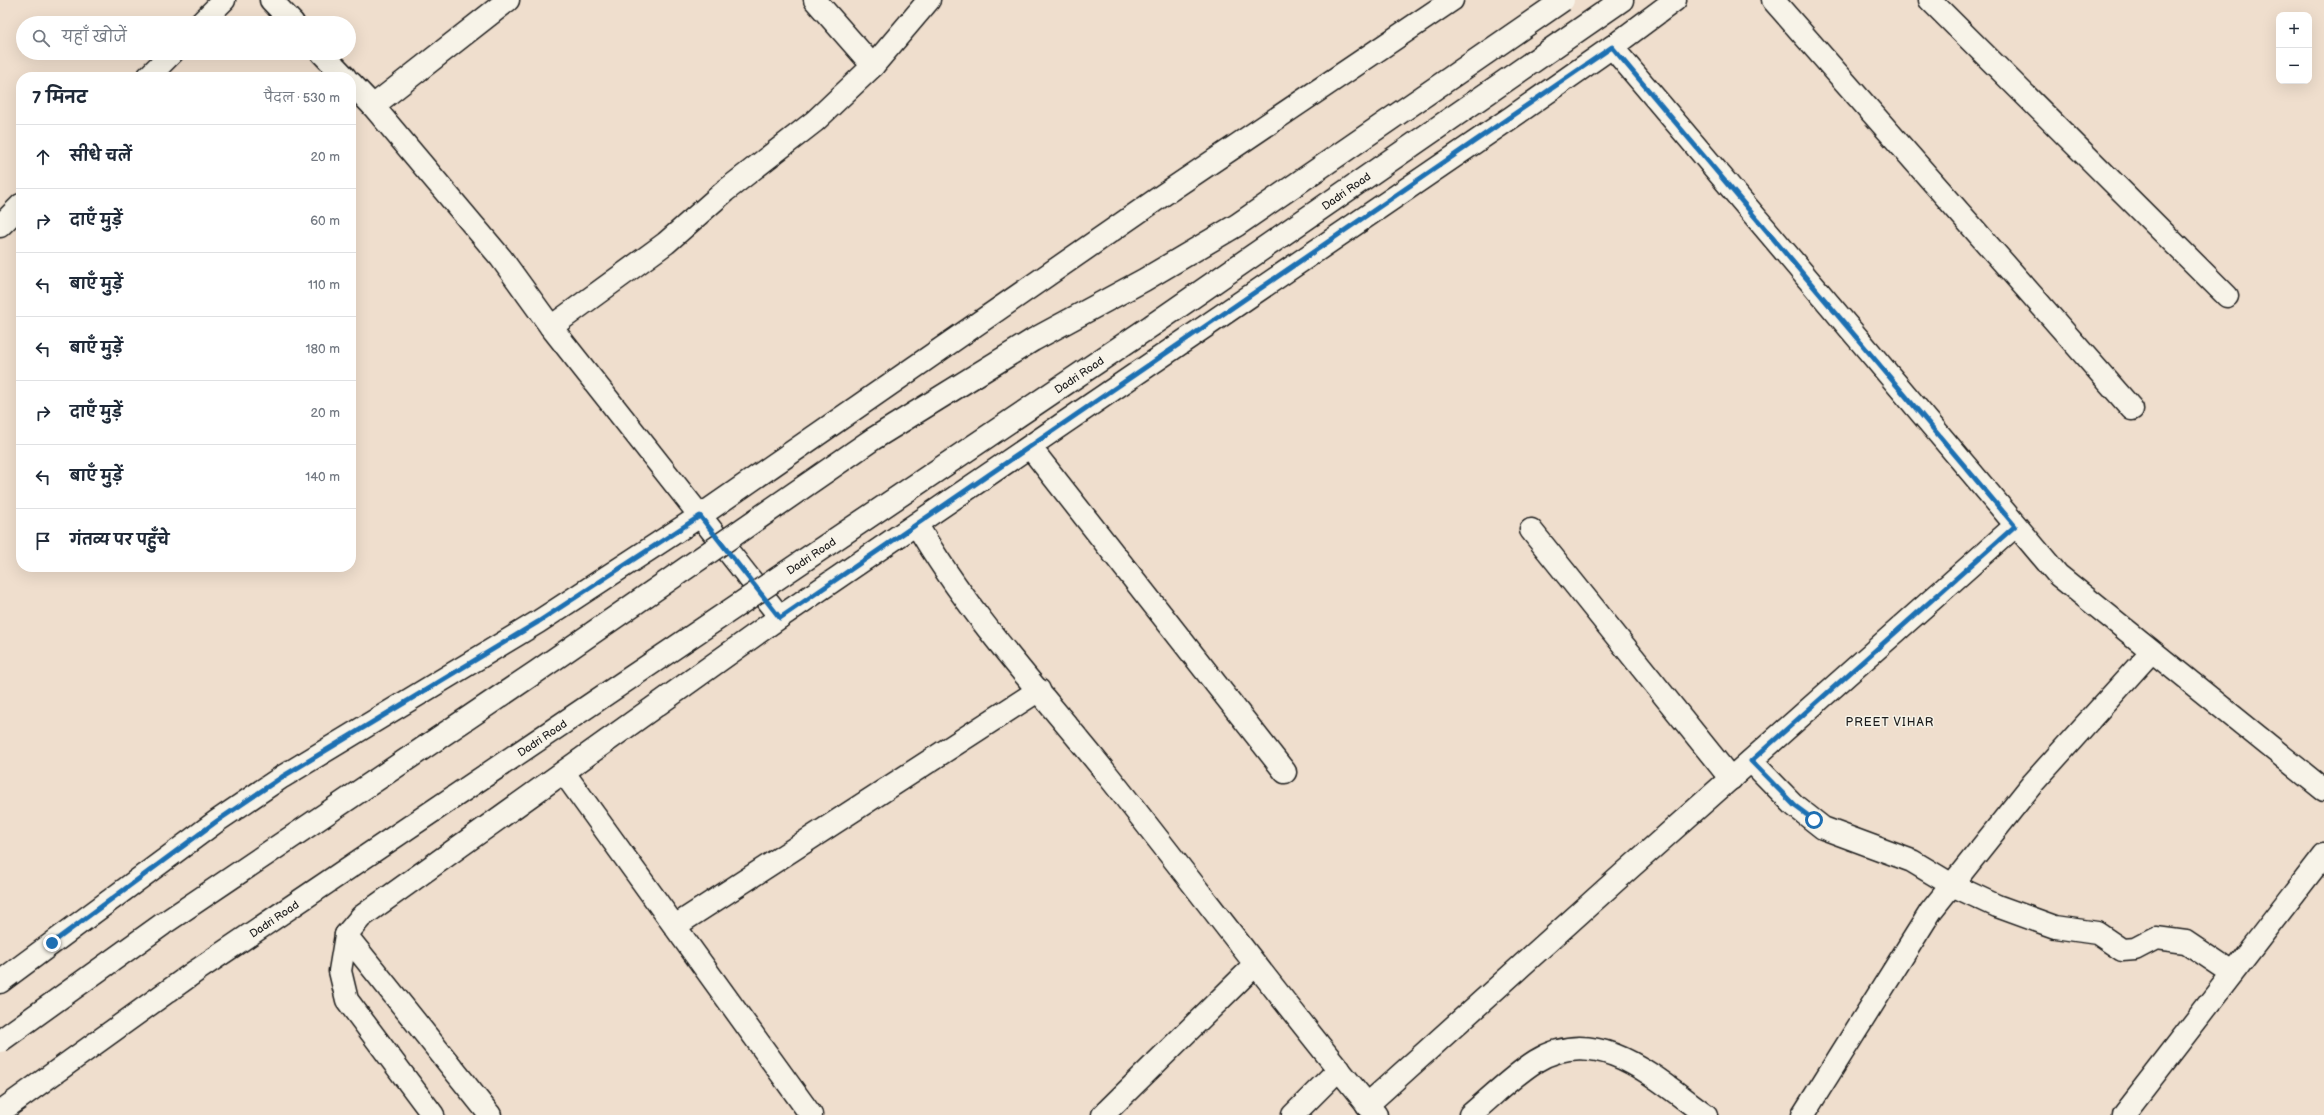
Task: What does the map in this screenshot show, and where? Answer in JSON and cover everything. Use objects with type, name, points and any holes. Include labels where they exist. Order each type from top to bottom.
[{"type":"street","points":[[208,16],[224,0]]},
{"type":"street","points":[[271,0],[286,16]]},
{"type":"street","points":[[373,106],[508,0]]},
{"type":"street","points":[[815,0],[873,66]]},
{"type":"street","points":[[551,327],[666,243],[725,191],[815,121],[873,66],[929,0]]},
{"type":"street","points":[[0,982],[217,821],[282,777],[538,622],[700,516],[1163,195],[1452,0]]},
{"type":"street","points":[[0,1041],[163,924],[536,672],[873,439],[1033,340],[1144,280],[1237,224],[1563,0]]},
{"type":"street","name":"Dadri Road","points":[[0,1112],[196,971],[1154,324],[1622,0]]},
{"type":"street","points":[[433,1115],[347,1000],[340,971],[346,935],[361,917],[780,618],[918,525],[1612,47],[1675,0]]},
{"type":"street","points":[[1773,0],[2132,409]]},
{"type":"street","points":[[1930,0],[2227,296]]},
{"type":"street","points":[[1612,47],[2015,526],[2058,575],[2324,790]]},
{"type":"street","points":[[153,72],[165,60]]},
{"type":"street","points":[[329,60],[340,72]]},
{"type":"street","points":[[356,88],[373,106],[501,258],[551,327],[780,618]]},
{"type":"street","points":[[0,226],[16,210]]},
{"type":"street","points":[[1030,448],[1285,772]]},
{"type":"street","points":[[918,525],[938,561],[970,606],[1039,690],[1371,1110],[1731,779],[2015,526]]},
{"type":"street","points":[[1531,530],[1731,779]]},
{"type":"street","points":[[1802,1115],[1932,911],[2033,783],[2152,652]]},
{"type":"street","points":[[675,926],[1039,690]]},
{"type":"street","points":[[1751,761],[1795,806],[1823,828],[1912,860],[1952,885],[1997,906],[2055,927],[2097,933],[2122,950],[2135,950],[2156,938],[2186,942],[2232,973]]},
{"type":"street","points":[[564,773],[811,1115]]},
{"type":"street","points":[[2123,1115],[2324,855]]},
{"type":"street","points":[[346,935],[490,1115]]},
{"type":"street","points":[[1103,1115],[1255,965]]},
{"type":"street","points":[[1470,1115],[1536,1061],[1554,1052],[1574,1048],[1590,1047],[1612,1053],[1639,1068],[1706,1115]]},
{"type":"street","points":[[1293,1115],[1339,1070]]},
{"type":"district","name":"PREET VIHAR","points":[[1890,722]]},
{"type":"route","points":[[52,943],[217,821],[282,777],[538,622],[700,516],[780,618],[1044,439],[1612,47],[2015,526],[1751,761],[1795,806],[1814,820]]}]
